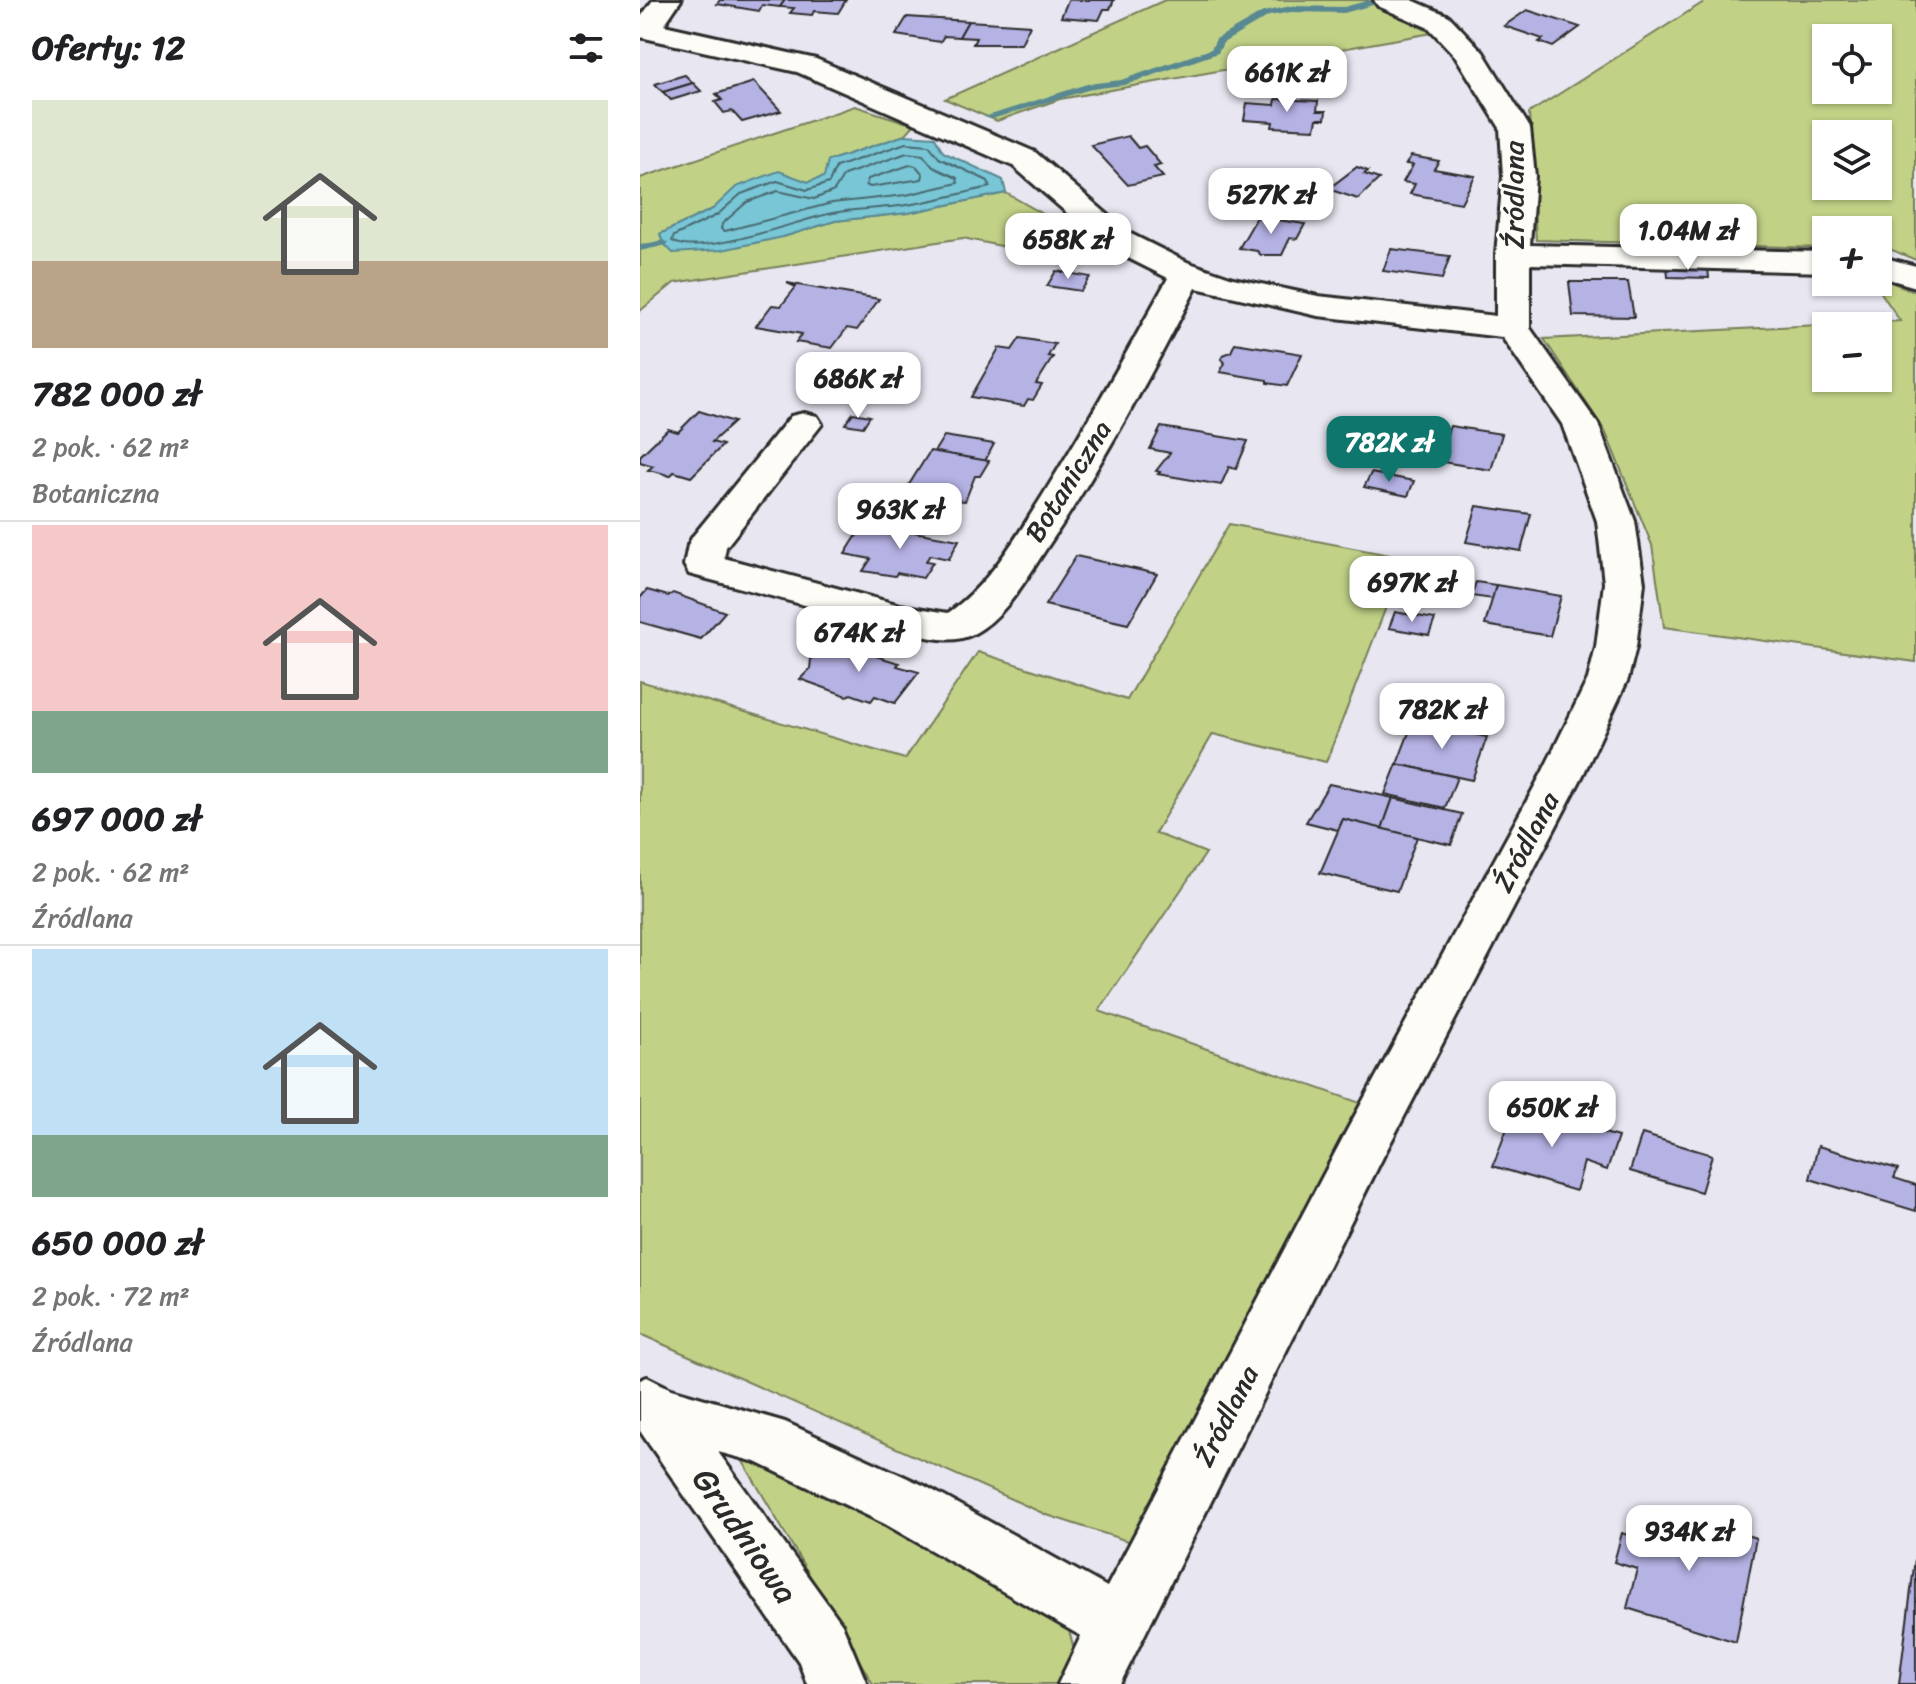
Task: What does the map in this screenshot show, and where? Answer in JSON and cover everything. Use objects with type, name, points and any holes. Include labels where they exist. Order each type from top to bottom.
[{"type":"street","points":[[667,0],[646,30],[806,65],[1024,159],[1049,177],[1073,204],[1131,248],[1187,274],[1244,292],[1326,306],[1513,328]]},
{"type":"street","name":"Źródlana","points":[[1088,1684],[1365,1144],[1563,773],[1608,679],[1616,647],[1624,583],[1616,521],[1580,424],[1513,328],[1513,254],[1519,176],[1515,128],[1468,52],[1439,22],[1388,0]]},
{"type":"street","points":[[1513,254],[1812,262]]},
{"type":"street","points":[[1892,270],[1916,277]]},
{"type":"street","name":"Botaniczna","points":[[804,424],[707,545],[703,565],[907,619],[958,626],[981,613],[1060,499],[1132,377],[1187,274]]},
{"type":"street","points":[[648,1403],[766,1440],[905,1505],[1119,1625]]},
{"type":"street","name":"Grudniowa","points":[[648,1403],[821,1644],[837,1684]]},
{"type":"green space","points":[[1165,0],[1368,0],[1432,33],[1060,99],[997,121],[945,99]]},
{"type":"green space","points":[[1707,0],[1916,0],[1916,260],[1892,250],[1892,216],[1812,216],[1812,248],[1536,240],[1529,113]]},
{"type":"green space","points":[[855,106],[914,125],[905,135],[828,161],[824,177],[808,182],[779,172],[737,187],[713,209],[660,234],[783,237],[835,221],[908,213],[1006,193],[1073,231],[1087,264],[963,238],[674,283],[640,311],[640,178]]},
{"type":"green space","points":[[1892,283],[1916,292],[1916,662],[1664,627],[1652,545],[1605,431],[1544,339],[1812,325],[1812,392],[1892,392],[1892,321],[1900,321],[1883,296],[1892,296]]},
{"type":"green space","points":[[1229,524],[1405,558],[1326,762],[1213,734],[1155,833],[1206,853],[1099,1011],[1366,1105],[1140,1545],[1047,1515],[640,1334],[640,681],[905,759],[978,652],[1127,700]]},
{"type":"green space","points":[[734,1446],[938,1544],[1066,1619],[1076,1657],[1061,1684],[873,1684]]},
{"type":"water","points":[[905,135],[935,137],[943,152],[1003,180],[1006,193],[908,213],[835,221],[783,237],[722,250],[673,253],[663,243],[660,234],[713,209],[736,187],[779,171],[808,182],[824,177],[828,161]]},
{"type":"building","points":[[720,0],[785,0],[780,7],[762,5],[759,11],[717,4]]},
{"type":"building","points":[[785,0],[846,0],[838,13],[814,11],[812,15],[790,13],[794,8],[780,7]]},
{"type":"building","points":[[1068,0],[1114,0],[1110,9],[1104,9],[1099,20],[1061,17]]},
{"type":"building","points":[[1527,10],[1580,27],[1553,47],[1539,42],[1543,39],[1504,26]]},
{"type":"building","points":[[907,17],[968,21],[959,37],[944,36],[940,42],[896,35]]},
{"type":"building","points":[[968,21],[1030,25],[1021,44],[973,44],[976,38],[959,37]]},
{"type":"building","points":[[685,75],[693,83],[663,92],[655,84]]},
{"type":"building","points":[[754,82],[781,111],[742,122],[732,111],[724,113],[715,102],[722,100],[716,94]]},
{"type":"building","points":[[693,83],[701,91],[671,100],[663,92]]},
{"type":"building","points":[[1276,99],[1318,101],[1317,111],[1326,111],[1325,119],[1317,119],[1315,129],[1272,127],[1273,122],[1244,120],[1247,103],[1275,105]]},
{"type":"building","points":[[1128,136],[1138,148],[1145,146],[1161,165],[1154,167],[1163,177],[1128,185],[1091,145]]},
{"type":"building","points":[[1411,156],[1439,161],[1434,169],[1475,176],[1461,203],[1410,194],[1415,184],[1403,182],[1413,165],[1406,164]]},
{"type":"building","points":[[1357,167],[1368,171],[1364,174],[1379,179],[1358,199],[1328,189]]},
{"type":"building","points":[[1257,217],[1305,224],[1297,239],[1290,238],[1282,255],[1261,255],[1257,251],[1239,248]]},
{"type":"building","points":[[1391,249],[1450,256],[1442,279],[1383,271]]},
{"type":"building","points":[[1667,266],[1708,267],[1709,278],[1668,277]]},
{"type":"building","points":[[1056,271],[1090,277],[1081,291],[1047,286]]},
{"type":"building","points":[[1569,282],[1628,282],[1634,317],[1573,316]]},
{"type":"building","points":[[787,283],[879,299],[857,330],[847,328],[832,348],[796,342],[802,334],[756,326],[772,305],[781,306],[796,287]]},
{"type":"building","points":[[1020,338],[1055,344],[1048,356],[1053,357],[1036,384],[1042,385],[1033,400],[1028,399],[1024,406],[971,397],[999,348],[1012,350]]},
{"type":"building","points":[[1235,343],[1302,354],[1287,386],[1267,383],[1267,380],[1220,372],[1225,363],[1221,359],[1223,355],[1231,352]]},
{"type":"building","points":[[699,411],[734,422],[712,442],[723,445],[691,477],[648,470],[653,466],[640,462],[640,456],[668,429],[678,432]]},
{"type":"building","points":[[853,413],[870,416],[863,427],[845,424]]},
{"type":"building","points":[[1450,426],[1502,434],[1491,470],[1437,461]]},
{"type":"building","points":[[1161,427],[1248,441],[1236,469],[1229,467],[1221,485],[1158,474],[1160,472],[1156,471],[1170,453],[1150,449]]},
{"type":"building","points":[[944,436],[994,444],[985,461],[934,452]]},
{"type":"building","points":[[930,451],[989,461],[980,476],[975,476],[965,501],[931,498],[905,491]]},
{"type":"building","points":[[1371,473],[1414,481],[1408,496],[1364,487]]},
{"type":"building","points":[[1477,506],[1531,514],[1521,551],[1466,542]]},
{"type":"building","points":[[862,527],[901,534],[903,530],[959,540],[949,559],[930,555],[926,561],[933,562],[923,578],[897,573],[895,576],[863,571],[871,559],[845,554]]},
{"type":"building","points":[[1076,556],[1157,574],[1128,624],[1045,605]]},
{"type":"building","points":[[1411,562],[1453,568],[1446,589],[1403,583]]},
{"type":"building","points":[[1476,582],[1496,585],[1493,599],[1471,596]]},
{"type":"building","points":[[1496,585],[1561,596],[1550,636],[1485,625]]},
{"type":"building","points":[[647,590],[668,596],[673,593],[725,612],[701,639],[640,622],[640,598]]},
{"type":"building","points":[[1395,612],[1435,619],[1429,635],[1389,628]]},
{"type":"building","points":[[830,642],[919,672],[895,703],[875,696],[871,701],[851,694],[847,696],[800,679],[810,669],[811,659],[822,654]]},
{"type":"building","points":[[1413,722],[1487,737],[1472,780],[1397,764]]},
{"type":"building","points":[[1397,764],[1457,777],[1445,808],[1385,794]]},
{"type":"building","points":[[1329,784],[1393,798],[1382,829],[1343,819],[1338,830],[1306,822]]},
{"type":"building","points":[[1393,798],[1462,814],[1451,845],[1382,829]]},
{"type":"building","points":[[1343,819],[1417,837],[1397,891],[1320,873]]},
{"type":"building","points":[[1515,1107],[1618,1137],[1607,1170],[1584,1162],[1576,1191],[1493,1166]]},
{"type":"building","points":[[1642,1134],[1712,1155],[1701,1192],[1630,1171]]},
{"type":"building","points":[[1818,1146],[1898,1169],[1894,1178],[1916,1185],[1916,1211],[1810,1179]]},
{"type":"building","points":[[1653,1507],[1756,1538],[1736,1642],[1627,1608],[1637,1569],[1614,1562],[1622,1533],[1645,1541]]},
{"type":"building","points":[[1916,1551],[1916,1684],[1899,1684]]},
{"type":"waterway","points":[[989,117],[1090,86],[1122,83],[1215,51],[1219,41],[1266,14],[1291,9],[1344,10],[1370,3]]},
{"type":"waterway","points":[[640,248],[663,243]]}]
